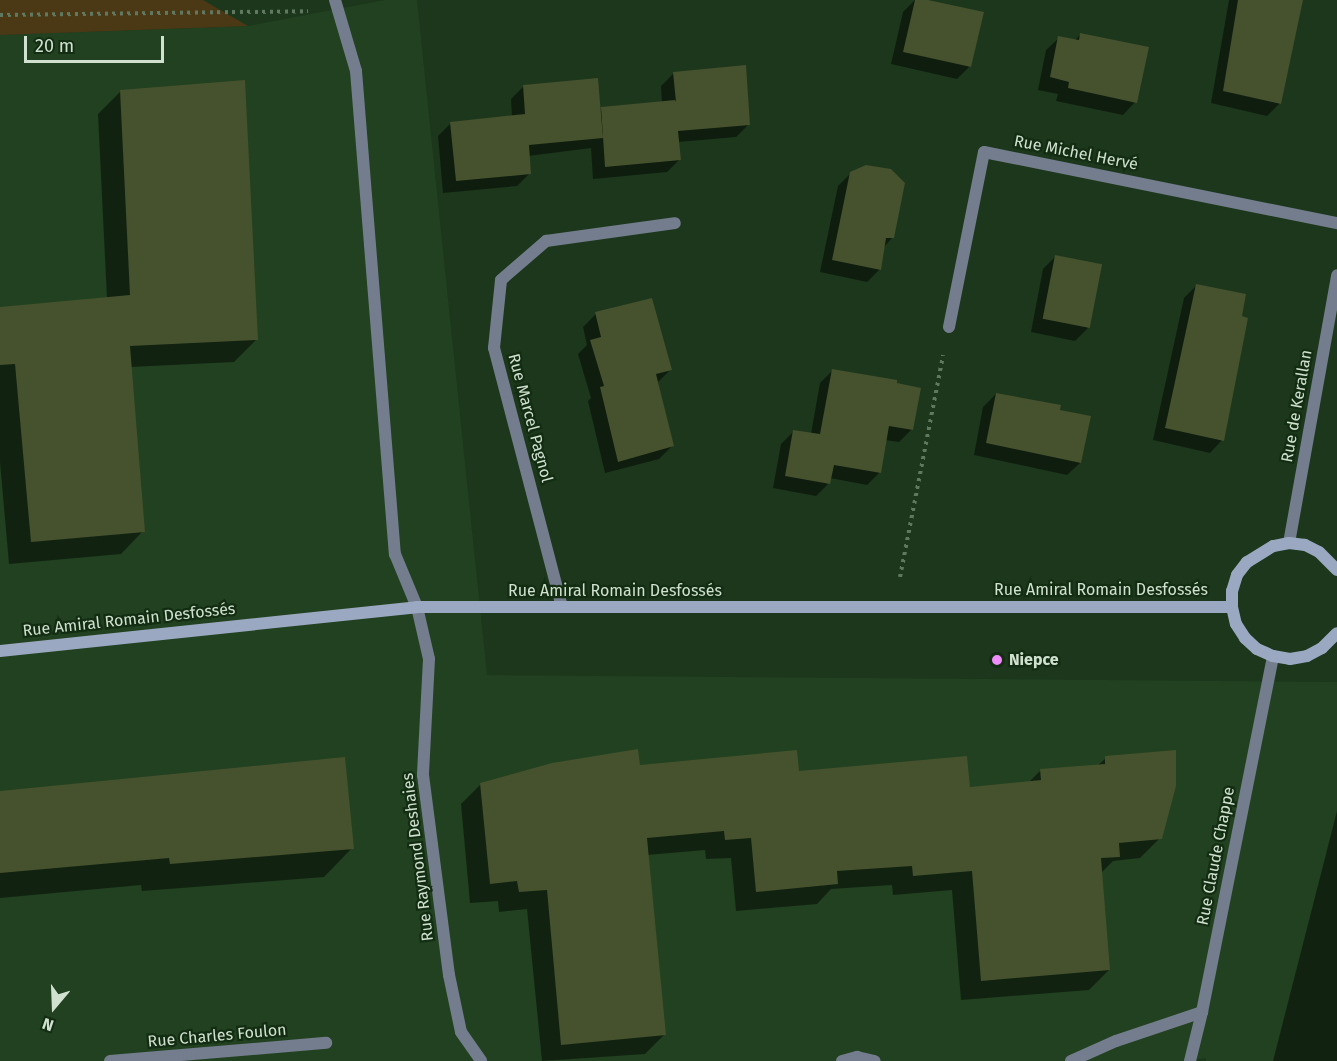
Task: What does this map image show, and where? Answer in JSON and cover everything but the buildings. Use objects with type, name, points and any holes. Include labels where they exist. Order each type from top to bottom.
[{"type":"main road","name":"Rue Amiral Romain Desfossés","points":[[1289,543],[1273,546],[1247,562],[1237,576],[1232,591],[1232,607],[1236,624],[1245,638],[1257,649],[1273,656],[1290,659],[1307,656],[1322,648],[1337,633]]},
{"type":"main road","points":[[1289,543],[1305,545],[1319,552],[1337,570]]},
{"type":"main road","name":"Rue Amiral Romain Desfossés","points":[[0,651],[417,607],[1232,607]]},
{"type":"street","name":"Rue Raymond Deshaies","points":[[337,6],[356,71],[395,554],[417,607],[429,658],[423,775],[449,975],[461,1032],[481,1061]]},
{"type":"street","name":"Rue Michel Hervé","points":[[949,327],[984,152],[1337,223]]},
{"type":"street","name":"Rue Marcel Pagnol","points":[[562,607],[494,348],[501,280],[546,241],[675,223]]},
{"type":"street","name":"Rue de Kerallan","points":[[1289,543],[1337,275]]},
{"type":"street","name":"Rue Claude Chappe","points":[[1190,1061],[1202,1012],[1273,656]]},
{"type":"street","points":[[1071,1061],[1116,1041],[1202,1012]]},
{"type":"street","name":"Rue Charles Foulon","points":[[110,1061],[326,1043]]},
{"type":"street","points":[[842,1061],[857,1057],[876,1061]]},
{"type":"path","points":[[0,15],[337,6]]},
{"type":"path","points":[[894,607],[949,327]]},
{"type":"shaded area","points":[[0,0],[203,0],[248,26],[0,35]]},
{"type":"shaded area","points":[[385,0],[417,0],[487,675],[1337,682],[1337,1061],[1206,1061],[1206,1058],[1188,1061],[0,1061],[0,35],[248,26]]},
{"type":"place","name":"Niepce","points":[[997,660]]}]
